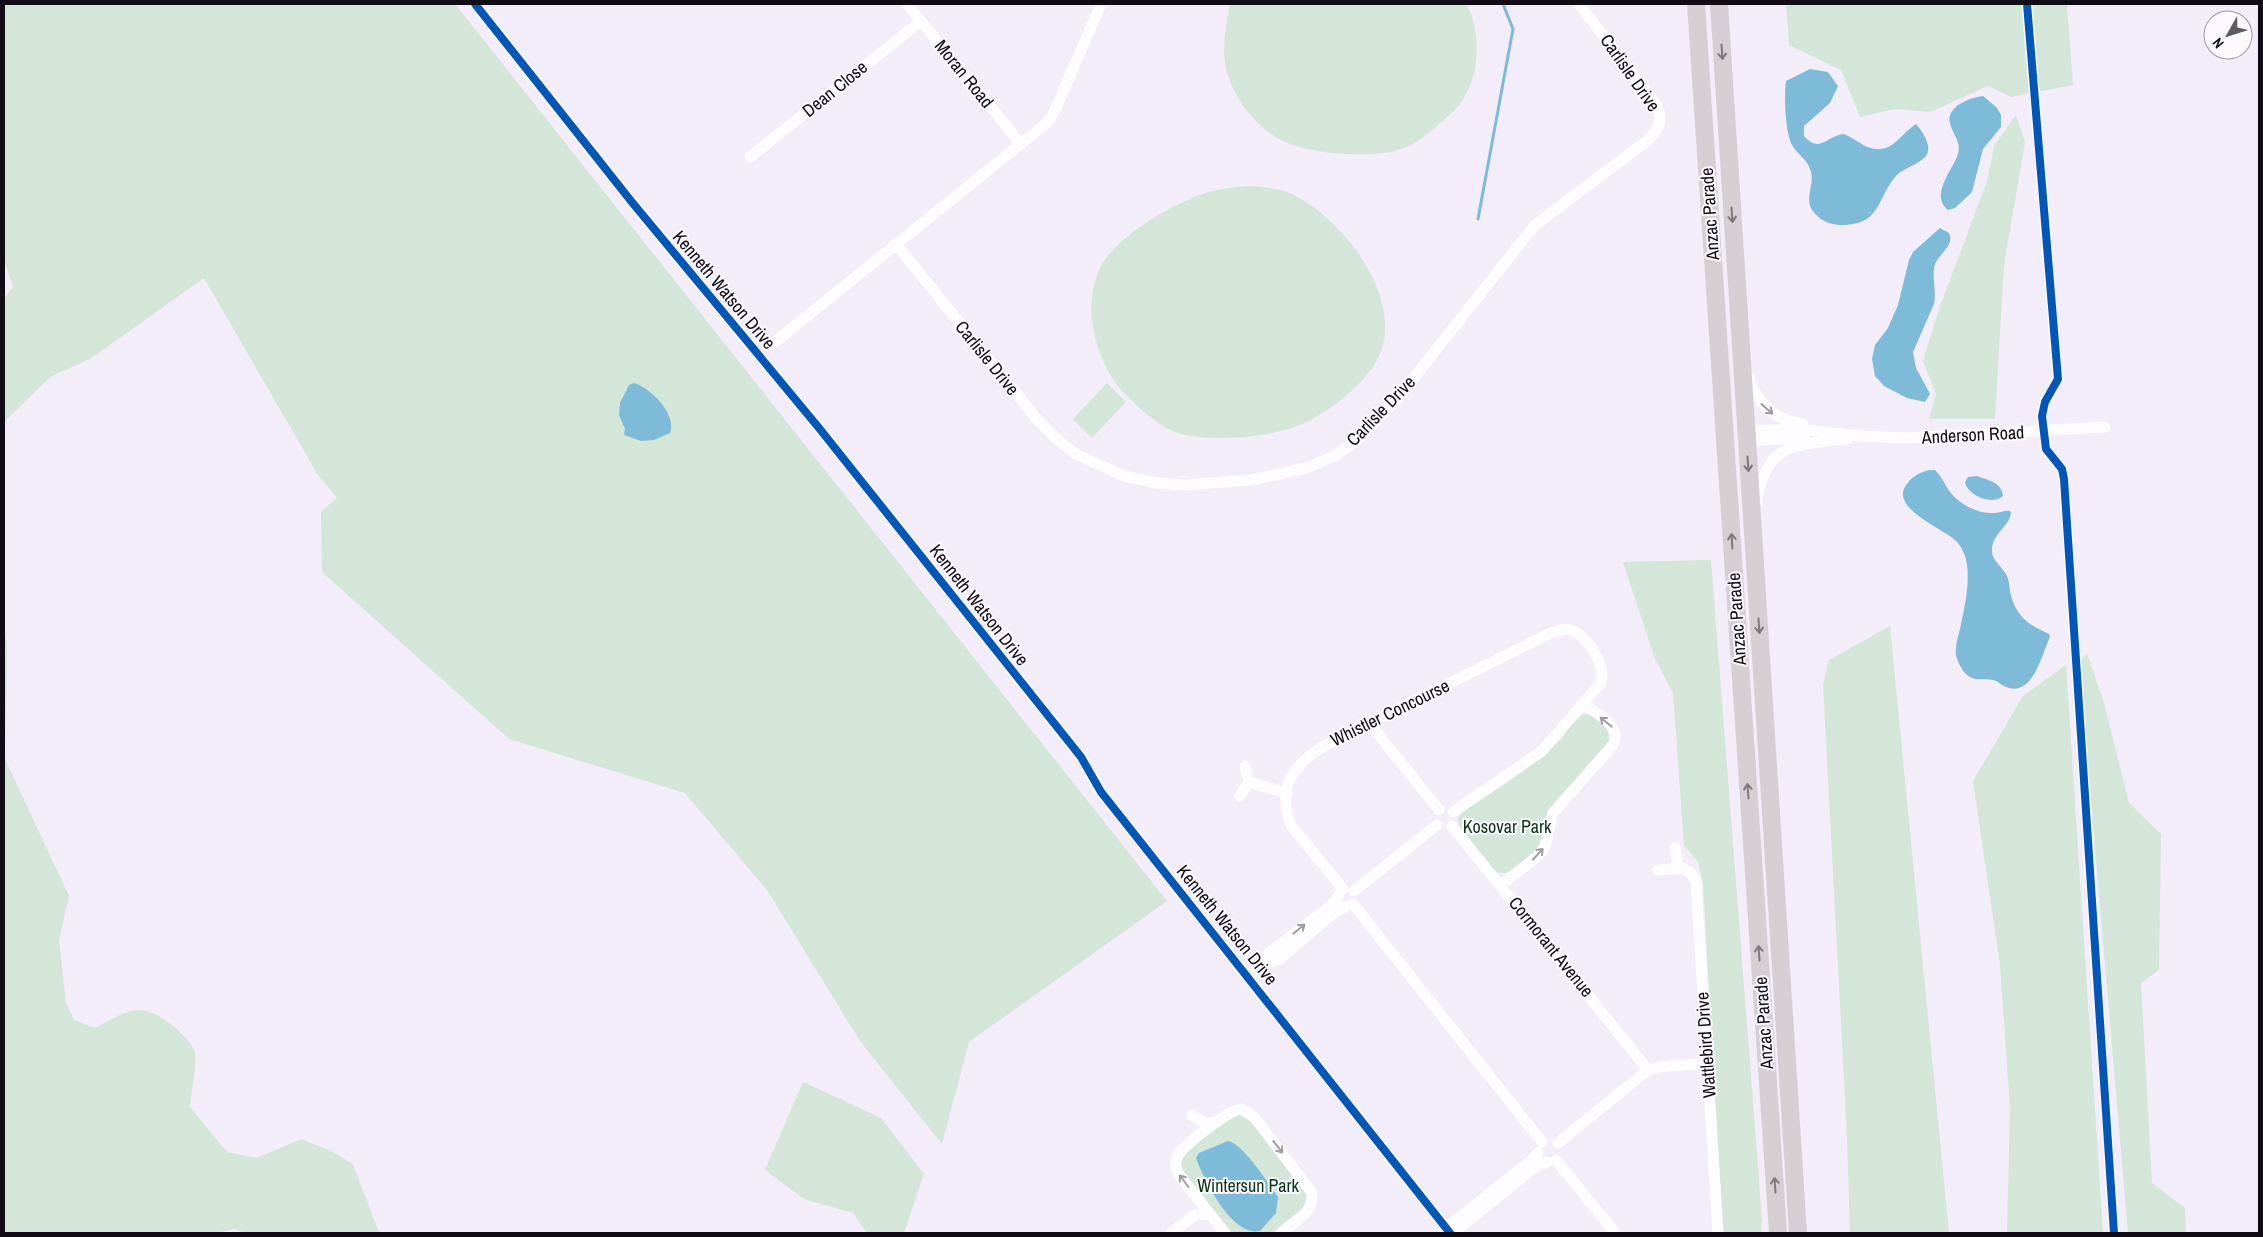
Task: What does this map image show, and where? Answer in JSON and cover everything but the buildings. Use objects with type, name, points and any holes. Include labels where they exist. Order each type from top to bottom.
[{"type":"main road","name":"Anzac Parade","points":[[1696,4],[1778,1233]]},
{"type":"main road","name":"Anzac Parade","points":[[1719,4],[1798,1233]]},
{"type":"main road","points":[[1725,438],[1746,436]]},
{"type":"street","name":"Kenneth Watson Drive","points":[[475,4],[631,201],[837,451],[1075,750],[1101,792],[1450,1232]]},
{"type":"street","name":"Moran Road","points":[[907,4],[1021,144]]},
{"type":"street","points":[[775,342],[1045,124],[1053,115],[1101,4]]},
{"type":"street","name":"Carlisle Drive","points":[[896,244],[1036,418],[1064,446],[1088,460],[1131,478],[1173,485],[1250,480],[1307,468],[1348,448],[1386,412],[1534,226],[1648,140],[1657,130],[1660,115],[1656,104],[1579,4]]},
{"type":"street","name":"Dean Close","points":[[750,157],[920,21]]},
{"type":"street","name":"Anderson Road","points":[[1741,350],[1755,394],[1763,406],[1773,415],[1791,422],[1866,436]]},
{"type":"street","name":"Anderson Road","points":[[1746,436],[1925,437],[2105,427]]},
{"type":"street","name":"Anderson Road","points":[[1752,527],[1763,476],[1769,464],[1777,455],[1799,444],[1866,436]]},
{"type":"street","name":"Whistler Concourse","points":[[1350,905],[1340,903],[1345,892],[1291,825],[1286,807],[1290,779],[1296,769],[1314,751],[1560,630],[1570,630],[1578,634],[1597,657],[1602,668],[1600,684],[1583,704]]},
{"type":"street","points":[[1453,812],[1542,751],[1583,704],[1611,724],[1615,734],[1613,744],[1554,813],[1545,846],[1538,856],[1501,886]]},
{"type":"street","points":[[1370,724],[1439,810]]},
{"type":"street","points":[[1240,796],[1249,782],[1245,766]]},
{"type":"street","points":[[1249,782],[1287,793]]},
{"type":"street","points":[[1438,826],[1435,816],[1439,810],[1445,809],[1453,812]]},
{"type":"street","points":[[1438,826],[1443,828],[1452,826],[1455,820],[1453,812]]},
{"type":"street","points":[[1266,963],[1267,957],[1271,952],[1332,905],[1345,892],[1438,826]]},
{"type":"street","name":"Cormorant Avenue","points":[[1452,826],[1648,1070]]},
{"type":"street","points":[[1658,870],[1678,867],[1675,848]]},
{"type":"street","name":"Wattlebird Drive","points":[[1678,867],[1691,872],[1696,883],[1718,1233]]},
{"type":"street","points":[[1249,977],[1266,963],[1278,960],[1335,912],[1350,905],[1357,899],[1345,892]]},
{"type":"street","points":[[1350,905],[1540,1147],[1542,1159],[1551,1161],[1615,1233]]},
{"type":"street","points":[[1558,1143],[1648,1070],[1658,1067],[1708,1063]]},
{"type":"street","points":[[1225,1233],[1180,1176],[1176,1164],[1179,1153],[1228,1114],[1238,1110],[1248,1112],[1254,1117],[1311,1191],[1311,1206],[1299,1219],[1281,1233]]},
{"type":"street","points":[[1193,1141],[1196,1128],[1192,1116],[1206,1124],[1218,1122]]},
{"type":"street","points":[[1550,1139],[1558,1143],[1561,1152],[1551,1161],[1543,1162],[1536,1166],[1450,1232],[1532,1160],[1540,1147],[1550,1139]]},
{"type":"street","points":[[1192,1217],[1196,1208],[1196,1196]]},
{"type":"street","points":[[1171,1233],[1199,1213],[1210,1214]]},
{"type":"street","points":[[1295,1233],[1299,1219]]},
{"type":"green space","points":[[4,4],[455,4],[1167,901],[969,1042],[942,1144],[860,1041],[767,890],[685,793],[509,739],[322,572],[321,512],[337,498],[318,475],[204,278],[90,359],[50,377],[4,422],[4,299],[13,287],[4,259]]},
{"type":"green space","points":[[1230,4],[1467,4],[1475,29],[1475,69],[1466,94],[1459,105],[1425,136],[1413,144],[1395,151],[1368,154],[1336,153],[1304,148],[1279,139],[1262,127],[1248,112],[1236,94],[1228,75],[1224,57]]},
{"type":"green space","points":[[1786,4],[2067,4],[2073,85],[2011,97],[1988,86],[1930,112],[1894,109],[1860,117],[1841,70],[1789,45]]},
{"type":"green space","points":[[2016,115],[2025,142],[2004,265],[1995,419],[1929,419],[1936,394],[1923,361],[1939,309],[1987,181],[1994,146]]},
{"type":"green space","points":[[1251,186],[1280,190],[1296,196],[1315,208],[1352,245],[1367,267],[1378,291],[1384,316],[1384,340],[1376,362],[1352,391],[1319,415],[1297,426],[1269,434],[1236,438],[1203,437],[1175,432],[1161,425],[1142,410],[1124,393],[1109,373],[1092,325],[1091,308],[1095,282],[1101,266],[1109,254],[1121,242],[1167,210],[1199,195],[1213,191]]},
{"type":"green space","points":[[1107,383],[1126,402],[1092,438],[1073,419]]},
{"type":"green space","points":[[1711,560],[1762,1219],[1761,1233],[1723,1233],[1703,883],[1698,862],[1684,845],[1673,693],[1655,659],[1623,562]]},
{"type":"green space","points":[[1890,626],[1949,1233],[1850,1233],[1847,1136],[1823,685],[1829,660]]},
{"type":"green space","points":[[4,629],[7,645],[5,759],[69,896],[59,940],[66,1003],[74,1020],[95,1028],[124,1013],[142,1010],[149,1011],[165,1020],[181,1033],[195,1053],[195,1072],[190,1107],[227,1152],[257,1158],[301,1139],[331,1151],[353,1164],[379,1233],[245,1233],[234,1229],[216,1233],[4,1233]]},
{"type":"green space","points":[[2087,654],[2103,699],[2129,803],[2161,834],[2159,970],[2141,983],[2152,1183],[2185,1208],[2186,1233],[2128,1233],[2079,660]]},
{"type":"green space","points":[[2066,665],[2103,1233],[2007,1233],[2010,1108],[2000,965],[1973,781],[2023,696]]},
{"type":"green space","name":"Kosovar Park","points":[[1585,714],[1599,720],[1606,727],[1609,742],[1557,804],[1542,841],[1535,851],[1511,872],[1495,872],[1459,827],[1458,818],[1463,811],[1514,778],[1550,750],[1578,718]]},
{"type":"green space","points":[[803,1082],[881,1118],[924,1174],[904,1233],[867,1233],[853,1213],[804,1199],[765,1170]]},
{"type":"green space","name":"Wintersun Park","points":[[1239,1113],[1250,1119],[1307,1196],[1304,1207],[1272,1233],[1230,1233],[1180,1167],[1185,1153]]},
{"type":"water","points":[[1810,69],[1828,72],[1838,86],[1830,103],[1804,126],[1804,136],[1814,144],[1819,144],[1844,134],[1865,146],[1881,149],[1893,144],[1916,124],[1925,136],[1928,144],[1928,151],[1923,159],[1896,176],[1876,209],[1864,221],[1841,225],[1829,223],[1818,217],[1810,205],[1812,179],[1810,169],[1807,162],[1792,145],[1788,132],[1785,96],[1786,81]]},
{"type":"water","points":[[1983,96],[1997,108],[2001,115],[2001,127],[1983,149],[1972,192],[1955,208],[1948,210],[1943,204],[1941,190],[1958,154],[1959,147],[1950,123],[1952,111],[1958,105],[1970,99]]},
{"type":"water","points":[[1940,228],[1949,233],[1950,241],[1935,264],[1934,304],[1913,352],[1916,368],[1930,394],[1925,402],[1907,398],[1884,386],[1875,376],[1872,359],[1875,345],[1888,328],[1898,305],[1909,260],[1913,252]]},
{"type":"water","points":[[634,383],[648,390],[661,403],[670,418],[670,433],[654,440],[641,441],[624,435],[625,429],[619,415],[620,403],[629,385]]},
{"type":"water","points":[[1929,470],[1935,470],[1956,499],[1967,506],[1985,513],[2010,511],[2011,513],[2010,518],[1995,539],[1992,554],[2007,576],[2011,596],[2018,611],[2026,621],[2049,634],[2050,637],[2034,674],[2021,687],[2012,689],[1994,680],[1970,677],[1958,661],[1956,645],[1968,581],[1965,555],[1960,546],[1950,536],[1912,511],[1903,495],[1905,487],[1912,478]]},
{"type":"water","points":[[1977,476],[1997,485],[2002,491],[2003,496],[1993,500],[1975,495],[1970,491],[1965,482],[1968,477]]},
{"type":"water","points":[[1228,1141],[1234,1143],[1248,1156],[1278,1197],[1276,1213],[1260,1231],[1250,1230],[1239,1225],[1220,1205],[1205,1180],[1196,1158],[1199,1153]]},
{"type":"waterway","points":[[1478,219],[1513,29],[1503,4]]},
{"type":"cycle path","points":[[475,4],[631,201],[819,428],[1081,757],[1101,792],[1450,1233]]},
{"type":"cycle path","points":[[2027,4],[2058,379],[2045,402],[2042,416],[2046,449],[2062,469],[2064,479],[2114,1233]]}]
